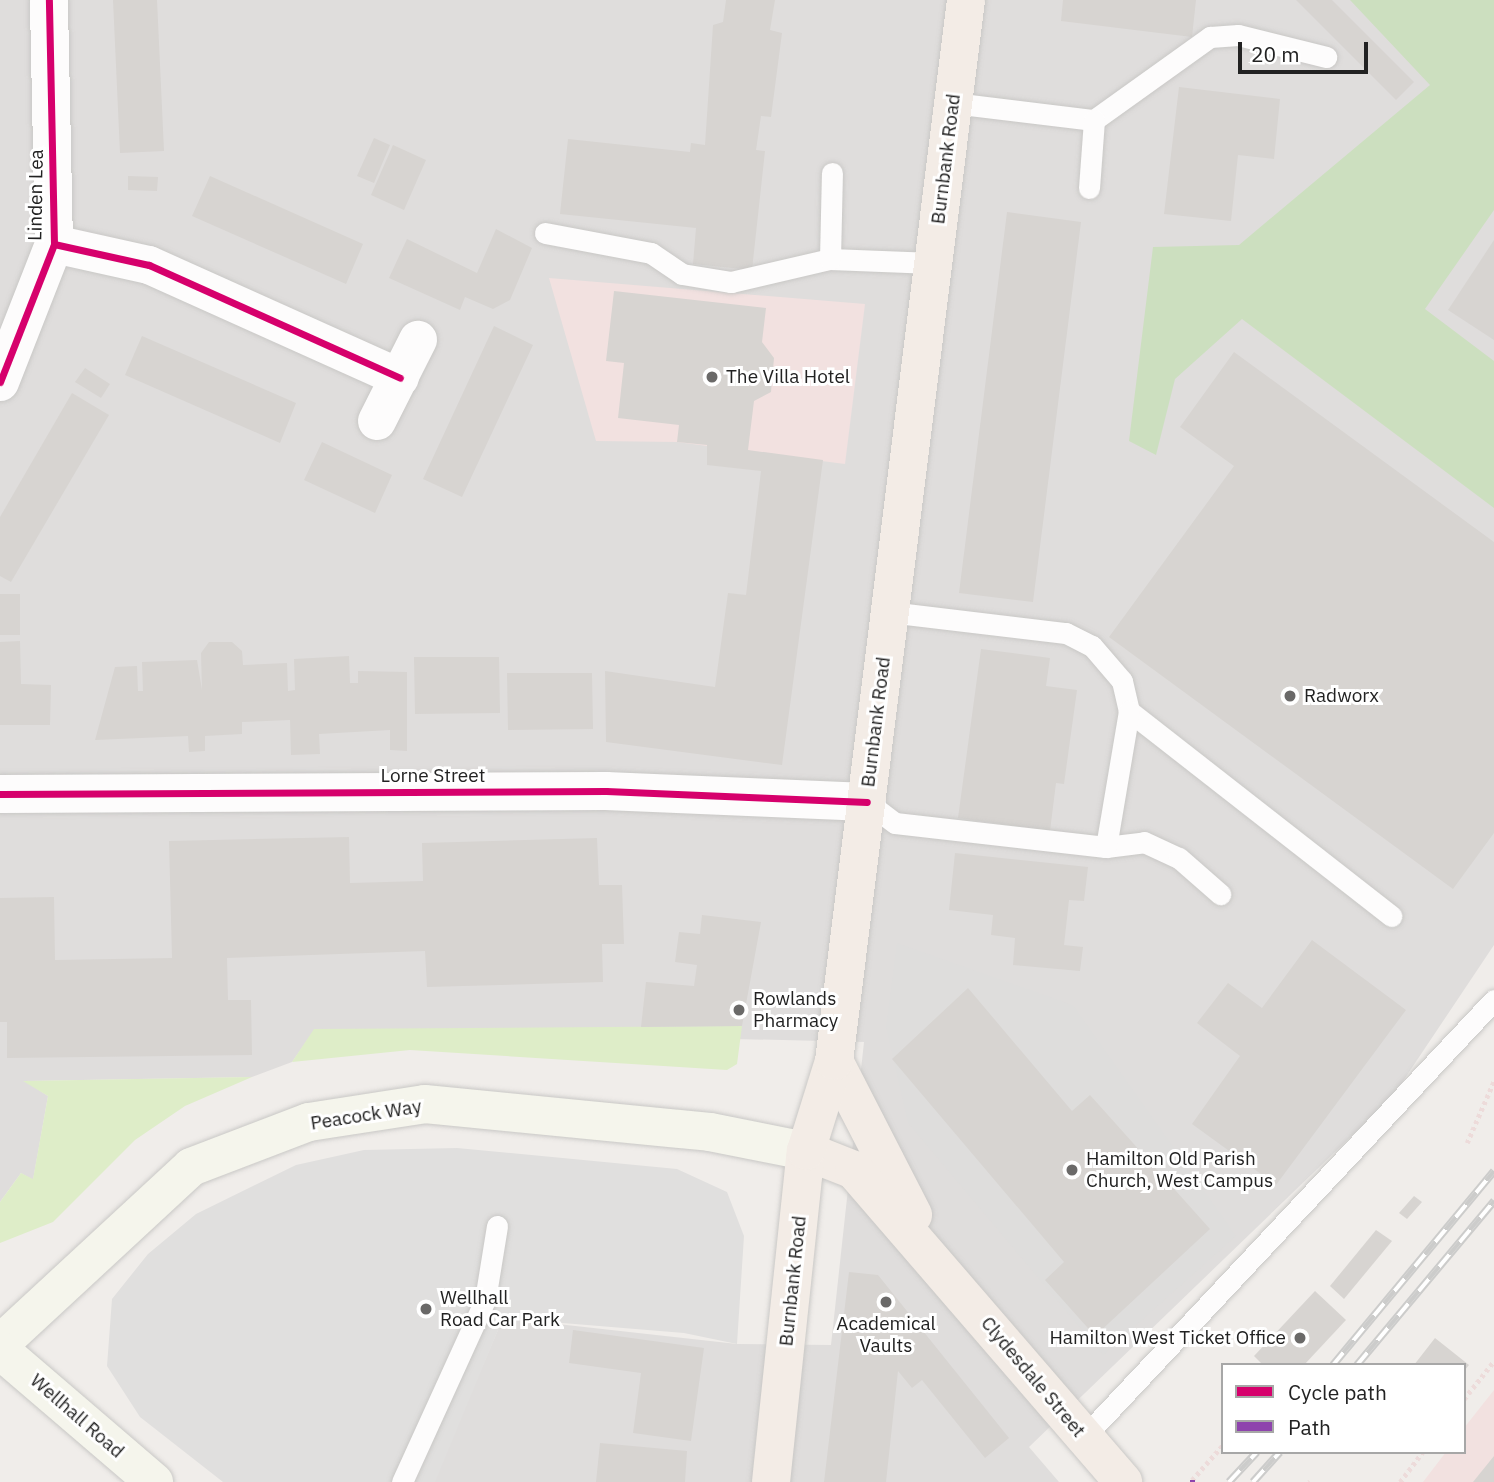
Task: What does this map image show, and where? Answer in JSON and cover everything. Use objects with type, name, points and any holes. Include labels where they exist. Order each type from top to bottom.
[{"type":"main road","name":"Burnbank Road","points":[[771,1482],[806,1151],[834,1061],[966,0]]},
{"type":"main road","name":"Clydesdale Street","points":[[834,1061],[944,1272]]},
{"type":"main road","name":"Peacock Way","points":[[0,1344],[191,1167],[309,1122],[425,1104],[710,1132],[806,1151]]},
{"type":"main road","name":"Clydesdale Street","points":[[806,1151],[854,1170],[1123,1482]]},
{"type":"main road","name":"Wellhall Road","points":[[0,1350],[154,1482]]},
{"type":"street","name":"Linden Lea","points":[[0,382],[54,244],[49,0]]},
{"type":"street","points":[[54,244],[149,265],[400,378]]},
{"type":"street","points":[[377,421],[418,340]]},
{"type":"street","name":"Lorne Street","points":[[0,794],[606,791],[867,802]]},
{"type":"lane","points":[[953,103],[1094,120],[1210,37],[1238,35],[1326,57]]},
{"type":"lane","points":[[1089,188],[1094,120]]},
{"type":"lane","points":[[830,259],[832,173]]},
{"type":"lane","points":[[545,233],[651,253],[682,274],[731,282],[830,259],[933,263]]},
{"type":"lane","points":[[889,612],[1066,633],[1092,646],[1122,681],[1129,711],[1106,847]]},
{"type":"lane","points":[[1129,711],[1391,916]]},
{"type":"lane","points":[[867,802],[895,823],[1106,847],[1144,842],[1179,858],[1220,894]]},
{"type":"lane","points":[[1084,1437],[1494,1000]]},
{"type":"lane","points":[[402,1482],[485,1300],[496,1226]]},
{"type":"path","points":[[1467,1143],[1494,1081]]},
{"type":"path","points":[[1466,1396],[1494,1361]]},
{"type":"path","points":[[1192,1480],[1221,1447]]},
{"type":"path","points":[[1400,1482],[1421,1454]]},
{"type":"shaded area","points":[[0,0],[1494,0],[1494,945],[1393,1096],[1029,1447],[1059,1482],[433,1482],[503,1318],[737,1344],[831,1345],[864,1042],[315,1029],[292,1062],[252,1077],[25,1081],[48,1096],[33,1180],[21,1173],[0,1202]]},
{"type":"shaded area","points":[[549,278],[865,304],[845,464],[677,442],[596,441]]},
{"type":"shaded area","points":[[897,943],[1073,1005],[1236,1236],[1103,1355],[908,1123],[886,1027]]},
{"type":"shaded area","name":"Wellhall Road Car Park","points":[[457,1148],[677,1169],[727,1192],[744,1236],[737,1344],[684,1333],[503,1318],[435,1482],[223,1482],[140,1417],[107,1366],[112,1299],[148,1254],[196,1214],[296,1165],[364,1150]]},
{"type":"shaded area","points":[[1494,1390],[1494,1482],[1423,1482],[1444,1454],[1466,1454],[1466,1425]]},
{"type":"green space","points":[[1350,0],[1494,0],[1494,210],[1425,309],[1494,361],[1494,508],[1242,319],[1175,379],[1156,455],[1129,441],[1153,247],[1239,245],[1430,85]]},
{"type":"green space","points":[[742,1026],[737,1064],[727,1070],[410,1050],[292,1062],[314,1029]]},
{"type":"green space","points":[[252,1077],[185,1106],[135,1140],[53,1222],[0,1243],[0,1202],[21,1173],[33,1179],[48,1096],[23,1081]]},
{"type":"building","points":[[113,0],[157,0],[164,151],[120,153]]},
{"type":"building","points":[[726,0],[775,0],[770,30],[782,33],[771,117],[761,116],[756,150],[765,151],[752,270],[693,264],[696,228],[560,214],[568,139],[690,152],[691,143],[705,145],[713,25],[723,22]]},
{"type":"building","points":[[1063,0],[1196,0],[1192,37],[1061,21]]},
{"type":"building","points":[[1296,0],[1332,0],[1414,82],[1396,100]]},
{"type":"building","points":[[1179,87],[1280,99],[1274,159],[1238,155],[1231,221],[1164,214]]},
{"type":"building","points":[[374,138],[390,145],[374,183],[357,176]]},
{"type":"building","points":[[393,145],[426,160],[404,210],[371,195]]},
{"type":"building","points":[[128,176],[158,177],[157,191],[128,190]]},
{"type":"building","points":[[210,176],[363,244],[346,284],[192,216]]},
{"type":"building","points":[[1007,212],[1081,222],[1033,602],[959,593]]},
{"type":"building","points":[[496,229],[532,248],[510,300],[493,309],[465,297],[460,310],[389,278],[407,239],[477,273]]},
{"type":"building","points":[[1494,240],[1494,340],[1448,310]]},
{"type":"building","points":[[614,291],[766,308],[762,342],[774,358],[771,392],[754,401],[748,450],[823,460],[782,765],[606,742],[605,671],[715,687],[728,593],[746,595],[761,471],[707,465],[707,445],[677,442],[679,425],[618,418],[624,363],[606,361]]},
{"type":"building","points":[[494,326],[533,345],[462,497],[423,479]]},
{"type":"building","points":[[142,336],[296,403],[280,443],[125,375]]},
{"type":"building","points":[[1234,352],[1494,542],[1494,833],[1453,889],[1109,637],[1234,466],[1180,427]]},
{"type":"building","points":[[85,368],[110,384],[101,398],[75,382]]},
{"type":"building","points":[[72,393],[109,415],[11,582],[0,576],[0,517]]},
{"type":"building","points":[[322,442],[392,475],[375,513],[304,480]]},
{"type":"building","points":[[0,594],[20,594],[20,635],[0,635]]},
{"type":"building","points":[[20,641],[21,684],[51,685],[50,725],[0,725],[0,642]]},
{"type":"building","points":[[209,642],[232,642],[242,651],[243,665],[287,663],[288,691],[295,690],[294,659],[349,656],[350,683],[358,683],[358,671],[407,672],[407,751],[390,750],[390,730],[319,734],[320,754],[291,755],[290,720],[242,722],[242,734],[205,736],[205,751],[189,752],[188,736],[95,740],[115,667],[137,666],[138,691],[143,691],[142,662],[197,660],[202,690],[201,653]]},
{"type":"building","points":[[981,649],[1050,658],[1046,686],[1077,690],[1064,784],[1056,783],[1050,831],[958,818]]},
{"type":"building","points":[[414,657],[499,657],[500,713],[415,714]]},
{"type":"building","points":[[507,673],[592,673],[593,729],[508,730]]},
{"type":"building","points":[[349,837],[350,883],[423,881],[422,843],[597,838],[599,885],[622,885],[624,944],[602,944],[603,982],[427,987],[425,951],[227,958],[228,1000],[251,1000],[252,1055],[7,1058],[7,1022],[0,1022],[0,898],[54,897],[55,960],[172,958],[169,841]]},
{"type":"building","points":[[955,853],[1088,867],[1084,901],[1069,900],[1064,945],[1083,947],[1080,971],[1013,965],[1015,938],[991,935],[993,915],[949,910]]},
{"type":"building","points":[[702,915],[761,922],[742,1026],[641,1027],[646,982],[694,986],[697,965],[675,962],[679,932],[700,934]]},
{"type":"building","points":[[1312,940],[1406,1010],[1276,1185],[1192,1124],[1240,1056],[1197,1023],[1228,983],[1262,1008]]},
{"type":"building","name":"Hamilton Old Parish Church, West Campus","points":[[968,988],[1072,1111],[1090,1095],[1210,1229],[1095,1336],[1045,1280],[1064,1262],[892,1059]]},
{"type":"building","points":[[1414,1196],[1422,1202],[1407,1219],[1399,1213]]},
{"type":"building","points":[[1376,1230],[1392,1241],[1344,1299],[1330,1286]]},
{"type":"building","points":[[849,1272],[878,1275],[1009,1438],[985,1458],[922,1380],[912,1388],[898,1371],[886,1482],[824,1482]]},
{"type":"building","name":"Hamilton West Ticket Office","points":[[1315,1291],[1346,1320],[1306,1363],[1261,1363],[1254,1356]]},
{"type":"building","points":[[573,1330],[704,1348],[691,1441],[633,1433],[641,1373],[569,1363]]},
{"type":"building","points":[[1435,1338],[1469,1365],[1466,1369],[1466,1363],[1416,1363]]},
{"type":"building","points":[[600,1443],[687,1451],[685,1482],[596,1482]]},
{"type":"building","points":[[1494,1456],[1494,1482],[1473,1482]]},
{"type":"railway","points":[[1335,1363],[1494,1171]]},
{"type":"railway","points":[[1359,1363],[1494,1201]]},
{"type":"railway","points":[[1229,1482],[1255,1454]]},
{"type":"railway","points":[[1253,1482],[1278,1454]]},
{"type":"marked path","points":[[1190,1482],[1195,1482]]},
{"type":"cycle path","points":[[0,382],[54,244],[49,0]]},
{"type":"cycle path","points":[[54,244],[149,265],[400,378]]},
{"type":"cycle path","points":[[0,794],[606,791],[867,802]]},
{"type":"place","name":"The Villa Hotel","points":[[712,377]]},
{"type":"place","name":"Radworx","points":[[1290,696]]},
{"type":"place","name":"Rowlands Pharmacy","points":[[739,1010]]},
{"type":"place","name":"Hamilton Old Parish Church, West Campus","points":[[1072,1170]]},
{"type":"place","name":"Academical Vaults","points":[[886,1302]]},
{"type":"place","name":"Wellhall Road Car Park","points":[[426,1309]]},
{"type":"place","name":"Hamilton West Ticket Office","points":[[1300,1338]]}]
